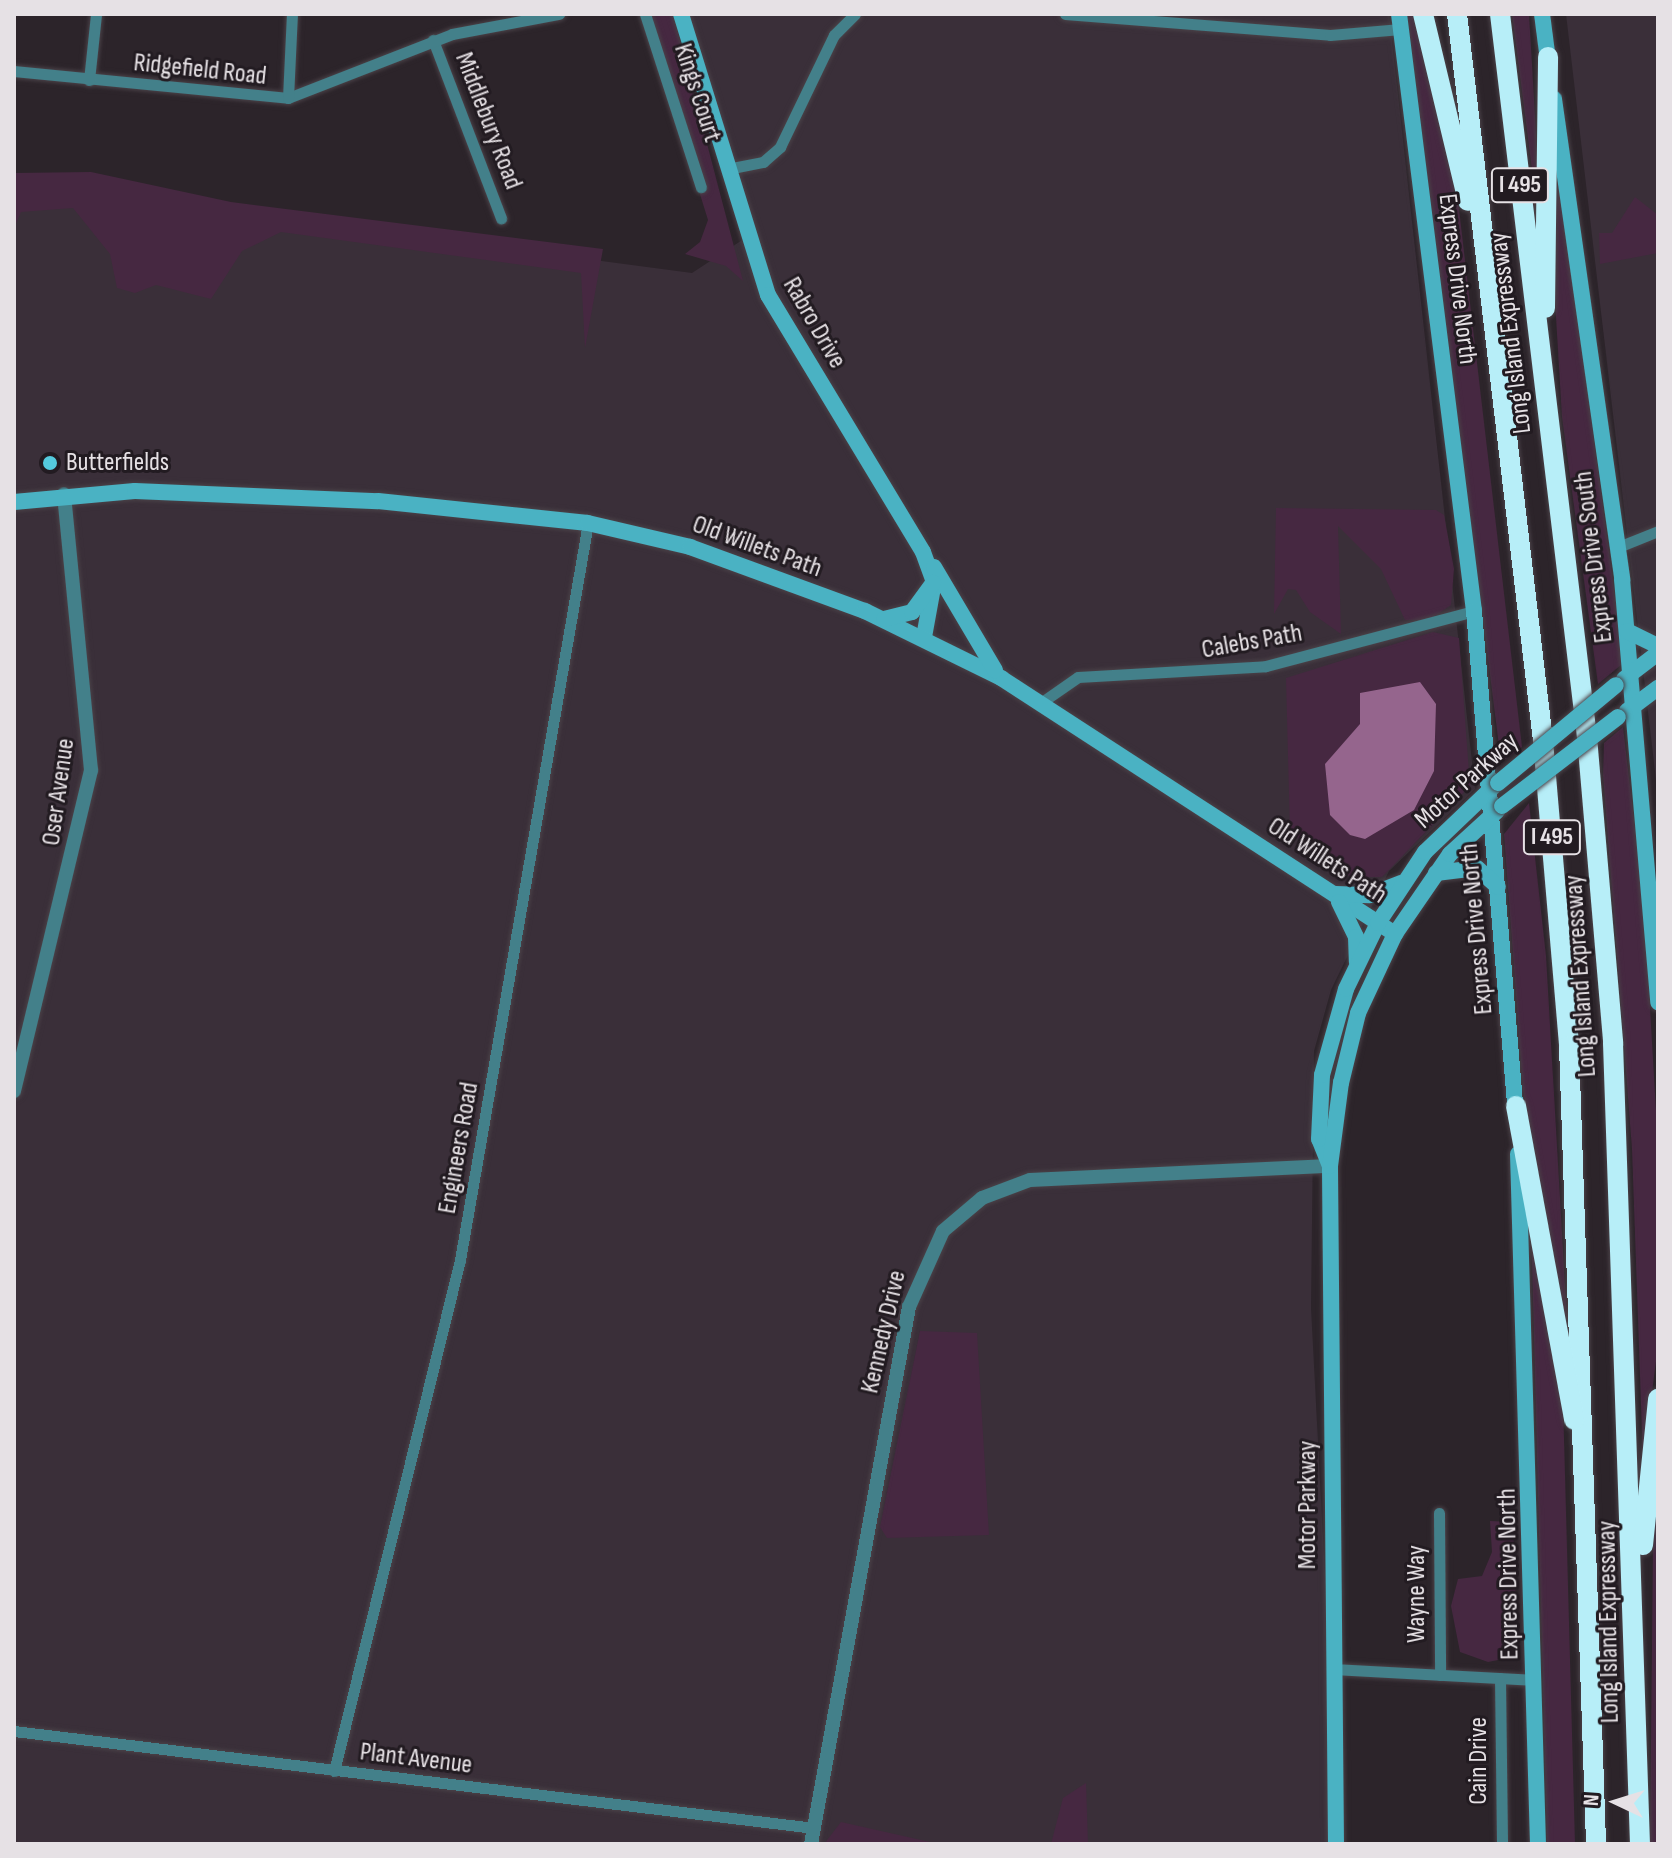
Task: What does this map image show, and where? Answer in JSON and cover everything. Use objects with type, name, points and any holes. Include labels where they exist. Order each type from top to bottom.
[{"type":"highway","points":[[1423,14],[1469,205],[1506,420]]},
{"type":"highway","name":"Long Island Expressway","points":[[1457,14],[1506,420],[1569,1046],[1596,1844]]},
{"type":"highway","name":"Long Island Expressway","points":[[1500,14],[1587,737],[1613,1043],[1640,1844]]},
{"type":"highway","points":[[1540,356],[1548,57]]},
{"type":"highway","points":[[1516,1106],[1565,1349],[1592,1665]]},
{"type":"highway","points":[[1638,1756],[1641,1580],[1658,1399]]},
{"type":"main road","name":"Rabro Drive","points":[[681,14],[768,295],[923,552],[934,582]]},
{"type":"main road","name":"Express Drive South","points":[[1542,14],[1618,547],[1655,889],[1658,1002]]},
{"type":"main road","name":"Express Drive North","points":[[1400,22],[1497,810],[1498,887],[1516,1106],[1538,1844]]},
{"type":"main road","name":"Old Willets Path","points":[[14,502],[64,494],[270,495],[588,523],[690,547],[883,619],[1001,678],[1395,934]]},
{"type":"main road","points":[[923,552],[1001,678]]},
{"type":"main road","points":[[883,619],[912,612],[934,582]]},
{"type":"main road","points":[[924,637],[934,582]]},
{"type":"main road","points":[[1627,631],[1658,646]]},
{"type":"main road","name":"Motor Parkway","points":[[1330,1166],[1319,1139],[1322,1075],[1357,965],[1403,883],[1448,825],[1658,653]]},
{"type":"main road","name":"Motor Parkway","points":[[1336,1844],[1330,1166],[1346,1053],[1395,934],[1436,873],[1497,810],[1658,688]]},
{"type":"main road","points":[[1436,873],[1477,868],[1498,887]]},
{"type":"main road","points":[[1334,894],[1370,895],[1403,883]]},
{"type":"main road","points":[[1334,894],[1350,917],[1357,965]]},
{"type":"street","points":[[89,80],[96,14]]},
{"type":"street","points":[[288,98],[292,14]]},
{"type":"street","name":"Ridgefield Road","points":[[14,71],[288,98],[433,40],[559,14]]},
{"type":"street","name":"Kings Court","points":[[645,14],[701,187]]},
{"type":"street","points":[[727,169],[763,162],[780,147],[834,35],[855,14]]},
{"type":"street","points":[[1065,14],[1330,35],[1400,22]]},
{"type":"street","name":"Middlebury Road","points":[[433,40],[501,218]]},
{"type":"street","name":"Oser Avenue","points":[[14,1091],[91,770],[64,494]]},
{"type":"street","name":"Engineers Road","points":[[334,1771],[465,1236],[588,523]]},
{"type":"street","points":[[1618,547],[1658,531]]},
{"type":"street","name":"Calebs Path","points":[[1042,702],[1078,677],[1266,666],[1474,611]]},
{"type":"street","name":"Kennedy Drive","points":[[811,1844],[909,1307],[943,1231],[982,1198],[1030,1180],[1330,1166]]},
{"type":"street","name":"Wayne Way","points":[[1439,1513],[1440,1675]]},
{"type":"street","points":[[1334,1669],[1535,1680]]},
{"type":"street","name":"Cain Drive","points":[[1500,1678],[1502,1844]]},
{"type":"street","name":"Plant Avenue","points":[[14,1731],[814,1828]]},
{"type":"shaded area","points":[[644,14],[673,14],[743,281],[726,266],[685,254],[700,242],[708,220]]},
{"type":"shaded area","points":[[689,14],[1389,14],[1475,789],[1389,871],[1331,990],[1314,1051],[1311,1308],[1339,1844],[14,1844],[14,183],[692,273],[750,235]]},
{"type":"shaded area","points":[[1407,14],[1417,14],[1459,209],[1522,747],[1501,762]]},
{"type":"shaded area","points":[[1512,14],[1529,14],[1540,201],[1536,201]]},
{"type":"shaded area","points":[[1566,14],[1658,14],[1658,797]]},
{"type":"shaded area","points":[[1557,166],[1618,619],[1621,665],[1598,684],[1562,417],[1552,250]]},
{"type":"shaded area","points":[[91,172],[231,202],[603,249],[585,348],[581,273],[281,232],[242,251],[211,299],[156,285],[135,293],[117,288],[110,254],[73,208],[21,212],[14,228],[14,173]]},
{"type":"shaded area","points":[[1635,197],[1658,215],[1658,253],[1600,264],[1599,233],[1612,233]]},
{"type":"shaded area","points":[[1276,508],[1436,510],[1444,515],[1454,569],[1451,605],[1429,620],[1405,620],[1381,569],[1338,526],[1341,634],[1310,612],[1296,590],[1288,589],[1274,614]]},
{"type":"shaded area","points":[[1433,632],[1459,638],[1470,786],[1382,877],[1351,877],[1290,832],[1286,678]]},
{"type":"shaded area","points":[[1420,682],[1436,704],[1434,771],[1414,810],[1365,839],[1350,835],[1330,815],[1325,764],[1360,724],[1360,693]]},
{"type":"shaded area","points":[[1623,727],[1644,905],[1658,1145],[1658,1346],[1643,1461],[1632,1149],[1603,776],[1604,743]]},
{"type":"shaded area","points":[[1529,803],[1546,956],[1568,1337],[1523,1090],[1504,834]]},
{"type":"shaded area","points":[[1531,1224],[1563,1402],[1575,1844],[1547,1844]]},
{"type":"shaded area","points":[[920,1331],[977,1333],[989,1535],[887,1538],[880,1527]]},
{"type":"shaded area","points":[[1658,1489],[1658,1844],[1650,1844],[1653,1542]]},
{"type":"shaded area","points":[[1490,1521],[1513,1522],[1516,1611],[1508,1658],[1488,1662],[1460,1652],[1451,1606],[1458,1579],[1482,1576],[1492,1552]]},
{"type":"shaded area","points":[[1086,1783],[1088,1844],[1051,1844],[1063,1798]]},
{"type":"shaded area","points":[[841,1822],[939,1844],[824,1844]]},
{"type":"place","name":"Butterfields","points":[[50,463]]}]
